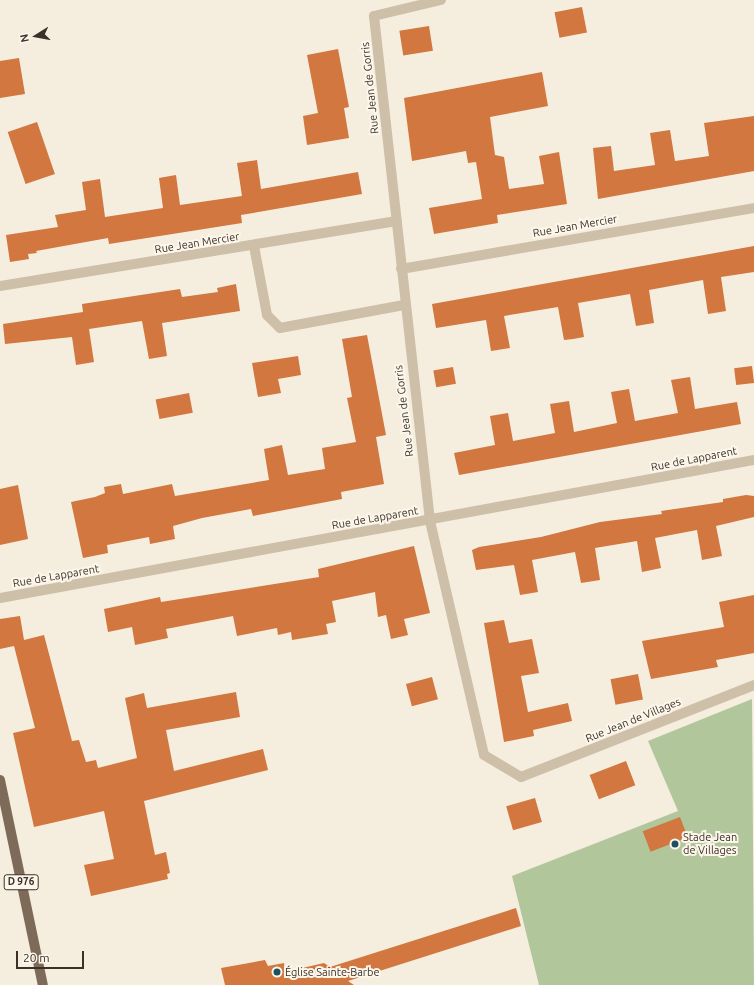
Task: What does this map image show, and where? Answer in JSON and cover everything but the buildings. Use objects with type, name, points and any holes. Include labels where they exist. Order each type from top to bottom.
[{"type":"main road","name":"D 976","points":[[0,780],[43,985]]},
{"type":"street","name":"Rue Jean de Gorris","points":[[440,0],[374,16],[397,222],[404,305],[430,521],[484,755],[521,777]]},
{"type":"street","name":"Rue Jean Mercier","points":[[401,269],[754,208]]},
{"type":"street","name":"Rue Jean Mercier","points":[[0,286],[397,222]]},
{"type":"street","points":[[254,246],[267,315],[280,328],[404,305]]},
{"type":"street","name":"Rue de Lapparent","points":[[0,598],[430,521],[754,460]]},
{"type":"street","name":"Rue Jean de Villages","points":[[521,777],[754,686]]},
{"type":"green space","name":"Stade Jean de Villages","points":[[752,699],[754,985],[539,985],[512,876],[678,811],[648,741]]},
{"type":"place","name":"Stade Jean de Villages","points":[[675,844]]},
{"type":"place","name":"Église Sainte-Barbe","points":[[277,972]]}]
